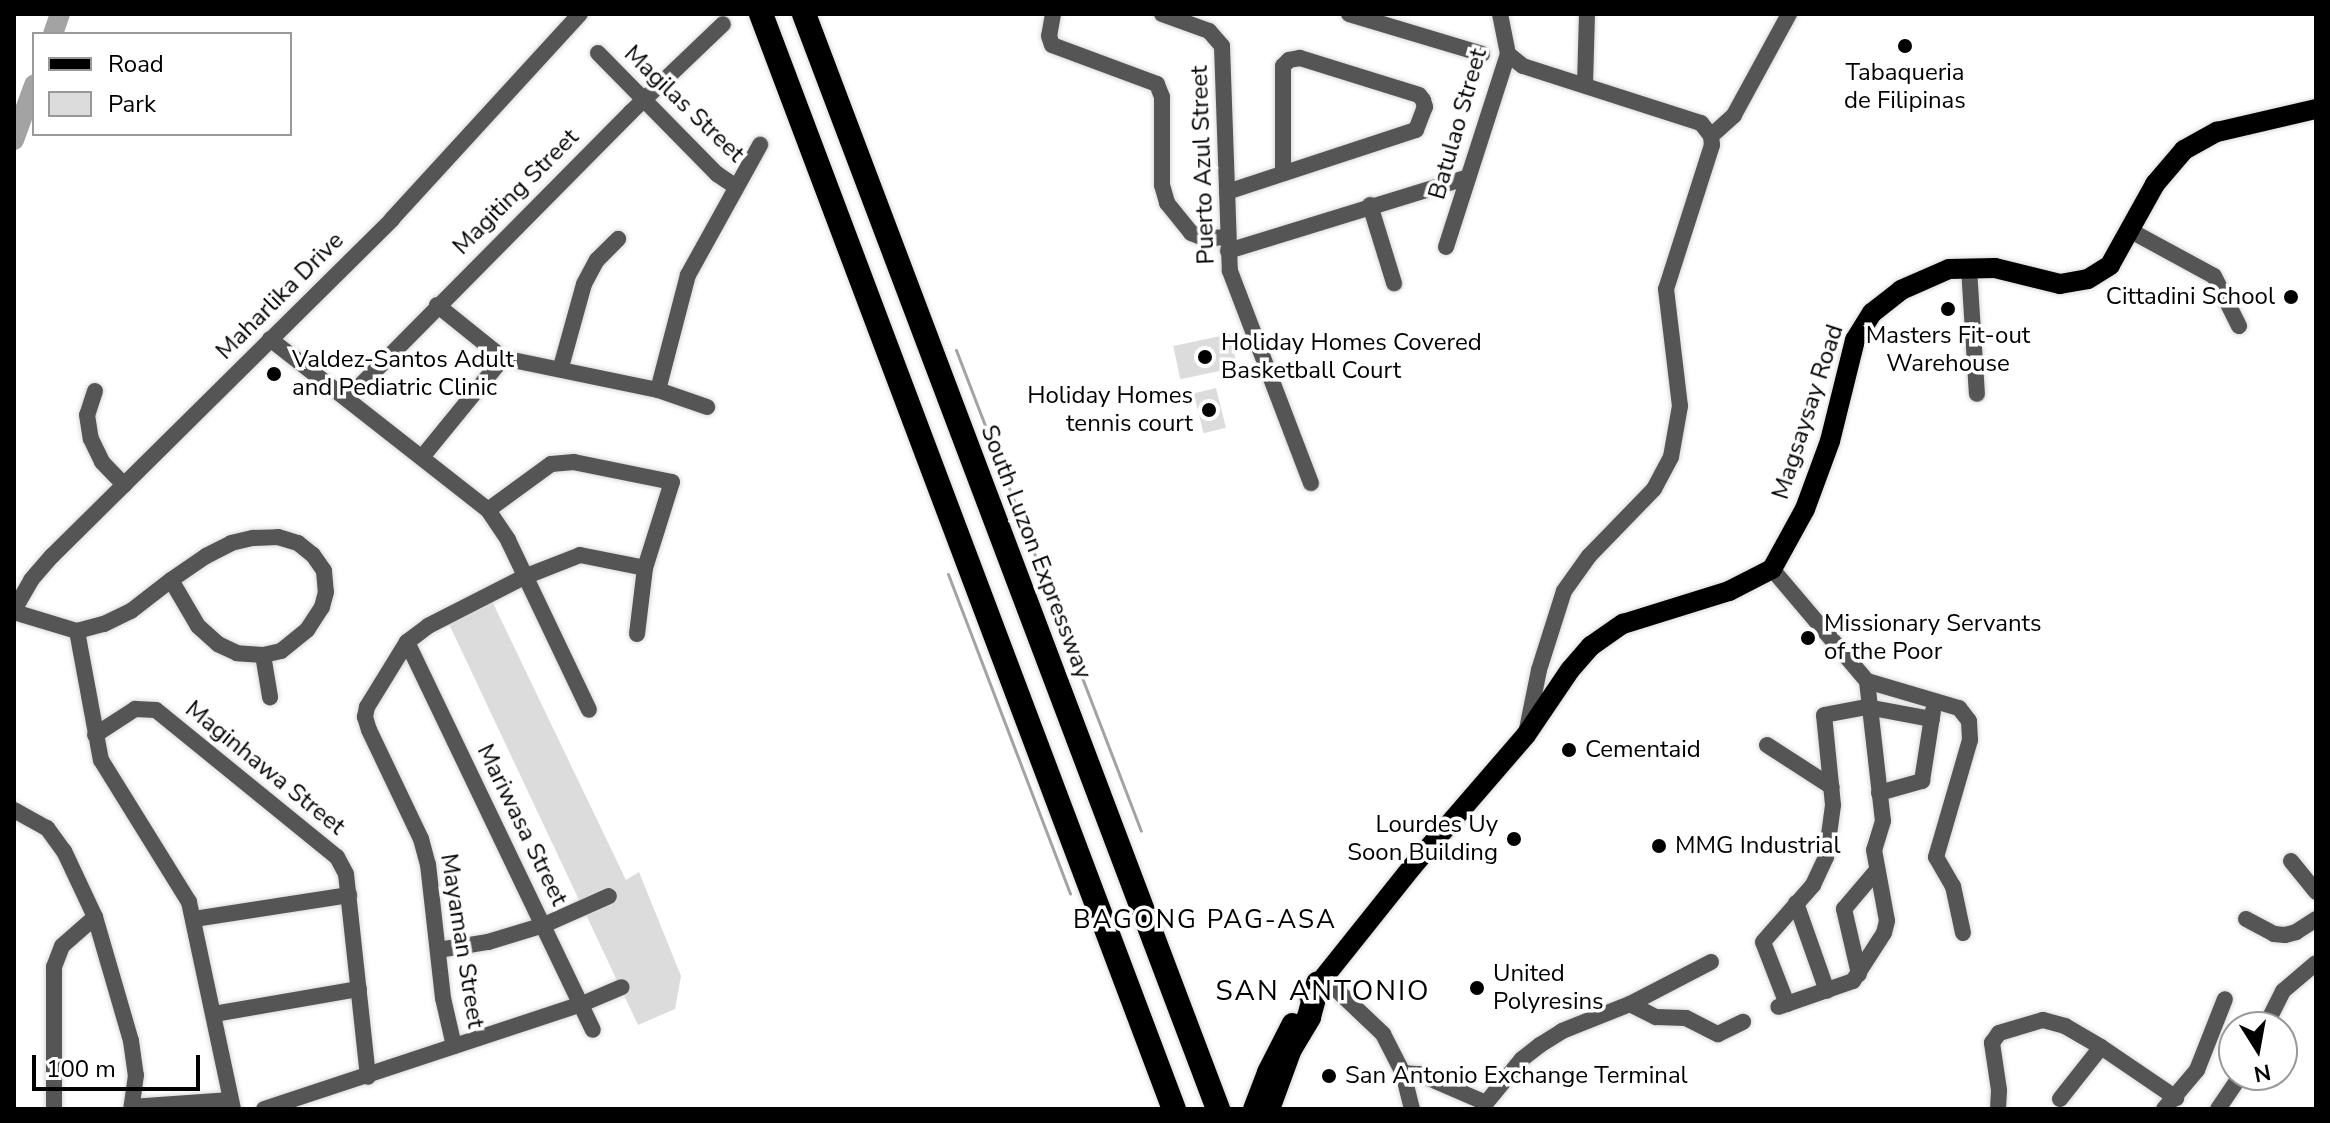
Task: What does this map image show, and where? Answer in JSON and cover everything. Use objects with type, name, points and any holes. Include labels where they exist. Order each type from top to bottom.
[{"type":"highway","points":[[761,14],[1174,1109]]},
{"type":"highway","name":"South Luzon Expressway","points":[[804,14],[1218,1109]]},
{"type":"highway","points":[[1268,1109],[1302,1018],[1321,980]]},
{"type":"main road","name":"Magsaysay Road","points":[[1772,569],[1798,524],[1816,481],[1830,441],[1845,371],[1862,326],[1901,290],[1936,273],[1969,268],[1995,268],[2047,283],[2073,283],[2088,279],[2110,265],[2155,184],[2184,150],[2217,132],[2316,109]]},
{"type":"main road","points":[[1321,980],[1526,735],[1570,670],[1611,631],[1651,614],[1740,587],[1772,569]]},
{"type":"main road","points":[[1253,1109],[1278,1046],[1302,1018]]},
{"type":"street","name":"Maharlika Drive","points":[[14,611],[31,580],[52,556],[430,179],[580,14]]},
{"type":"street","points":[[1053,14],[1049,36],[1052,45],[1157,84],[1162,97],[1162,185],[1167,203],[1191,233],[1227,244],[1468,177]]},
{"type":"street","name":"Puerto Azul Street","points":[[1162,14],[1209,31],[1222,46],[1230,271],[1311,483]]},
{"type":"street","points":[[1349,14],[1482,54]]},
{"type":"street","name":"Batulao Street","points":[[1446,247],[1508,54],[1500,14]]},
{"type":"street","points":[[1585,85],[1587,14]]},
{"type":"street","points":[[1711,136],[1734,115],[1789,14]]},
{"type":"street","name":"Magiting Street","points":[[347,399],[437,305],[723,24]]},
{"type":"street","name":"Magilas Street","points":[[598,53],[717,174],[736,187]]},
{"type":"street","points":[[1508,54],[1523,66],[1701,123],[1711,136],[1711,153],[1666,289],[1680,406],[1671,457],[1647,498],[1589,556],[1564,591],[1539,670],[1526,735]]},
{"type":"street","points":[[1227,192],[1416,130],[1425,107],[1423,100],[1419,95],[1300,58],[1289,60],[1283,66],[1283,173]]},
{"type":"street","points":[[658,390],[688,275],[760,145]]},
{"type":"street","points":[[1370,205],[1394,283]]},
{"type":"street","points":[[2131,231],[2214,276],[2239,326]]},
{"type":"street","points":[[561,367],[584,284],[597,260],[618,239]]},
{"type":"street","points":[[1969,268],[1977,394]]},
{"type":"street","points":[[437,305],[503,358],[561,367],[658,390],[707,407]]},
{"type":"street","points":[[270,339],[488,510],[508,540],[589,710]]},
{"type":"street","points":[[423,456],[503,358]]},
{"type":"street","points":[[95,391],[87,415],[91,439],[102,462],[124,485]]},
{"type":"street","points":[[488,510],[551,464],[574,462],[672,482],[645,568],[637,634]]},
{"type":"street","points":[[14,611],[77,631],[104,624],[131,611],[171,580],[231,543],[253,538],[278,537],[298,543],[313,555],[324,571],[326,592],[322,607],[307,630],[281,651],[263,655],[237,653],[218,644],[198,626],[171,580]]},
{"type":"street","name":"Mayaman Street","points":[[454,1046],[428,865],[421,839],[365,717],[367,707],[407,642],[428,626],[524,577],[580,555],[645,568]]},
{"type":"street","points":[[1772,569],[1867,681],[1959,708],[1969,721],[1970,740],[1936,857],[1953,886],[1963,933]]},
{"type":"street","points":[[14,810],[47,828],[64,851],[95,917],[131,1041],[136,1075],[132,1108],[231,1104],[194,919],[180,885],[105,769],[95,735],[77,631]]},
{"type":"street","name":"Mariwasa Street","points":[[407,642],[593,1030]]},
{"type":"street","points":[[263,655],[270,697]]},
{"type":"street","points":[[1867,681],[1867,707],[1879,793],[1883,821],[1874,845],[1887,927],[1859,974],[1846,985],[1782,1006],[1763,942],[1813,885],[1826,857],[1832,821],[1832,787],[1824,715],[1867,707],[1933,714],[1922,781],[1879,793]]},
{"type":"street","name":"Maginhawa Street","points":[[95,735],[135,709],[156,710],[330,849],[346,874],[368,1077]]},
{"type":"street","points":[[1767,745],[1832,787]]},
{"type":"street","points":[[2291,861],[2316,892]]},
{"type":"street","points":[[1859,974],[1844,909],[1877,870]]},
{"type":"street","points":[[194,919],[349,895]]},
{"type":"street","points":[[438,950],[488,942],[544,925],[609,896]]},
{"type":"street","points":[[1796,903],[1827,991]]},
{"type":"street","points":[[54,1109],[54,967],[62,946],[95,917]]},
{"type":"street","points":[[2246,919],[2274,934],[2285,935],[2316,919]]},
{"type":"street","points":[[1403,1073],[1419,1074],[1486,1103],[1522,1059],[1562,1031],[1630,1004],[1711,962]]},
{"type":"street","points":[[2273,1011],[2283,991],[2316,963]]},
{"type":"street","points":[[1321,980],[1358,1006],[1383,1034],[1403,1073],[1412,1109]]},
{"type":"street","points":[[264,1109],[368,1077],[582,1004],[622,987]]},
{"type":"street","points":[[214,1014],[359,989]]},
{"type":"street","points":[[1998,1109],[1999,1090],[1991,1049],[1999,1033],[2043,1020],[2065,1026],[2101,1047],[2170,1104],[2197,1070],[2225,999]]},
{"type":"street","points":[[1630,1004],[1656,1017],[1686,1018],[1718,1034],[1743,1022]]},
{"type":"street","points":[[2060,1099],[2101,1047]]},
{"type":"street","points":[[2218,1109],[2230,1091]]},
{"type":"green space","name":"Holiday Homes Covered Basketball Court","points":[[1230,334],[1237,367],[1180,379],[1173,346]]},
{"type":"green space","name":"Holiday Homes tennis court","points":[[1216,388],[1226,428],[1204,433],[1194,394]]},
{"type":"green space","points":[[492,601],[626,880],[639,872],[681,976],[675,1009],[638,1025],[448,622]]},
{"type":"waterway","points":[[54,32],[60,14]]},
{"type":"waterway","points":[[14,140],[32,90]]},
{"type":"waterway","points":[[956,350],[1141,831]]},
{"type":"waterway","points":[[948,574],[1070,894]]},
{"type":"place","name":"Tabaqueria de Filipinas","points":[[1905,46]]},
{"type":"place","name":"Cittadini School","points":[[2291,297]]},
{"type":"place","name":"Masters Fit-out Warehouse","points":[[1948,309]]},
{"type":"place","name":"Holiday Homes Covered Basketball Court","points":[[1205,357]]},
{"type":"place","name":"Valdez-Santos Adult and Pediatric Clinic","points":[[274,374]]},
{"type":"place","name":"Holiday Homes tennis court","points":[[1209,410]]},
{"type":"place","name":"Missionary Servants of the Poor","points":[[1808,638]]},
{"type":"place","name":"Cementaid","points":[[1569,750]]},
{"type":"place","name":"Lourdes Uy Soon Building","points":[[1514,839]]},
{"type":"place","name":"MMG Industrial","points":[[1659,846]]},
{"type":"place","name":"United Polyresins","points":[[1477,988]]},
{"type":"place","name":"San Antonio Exchange Terminal","points":[[1329,1076]]},
{"type":"district","name":"BAGONG PAG-ASA","points":[[1205,920]]},
{"type":"district","name":"SAN ANTONIO","points":[[1323,991]]}]
